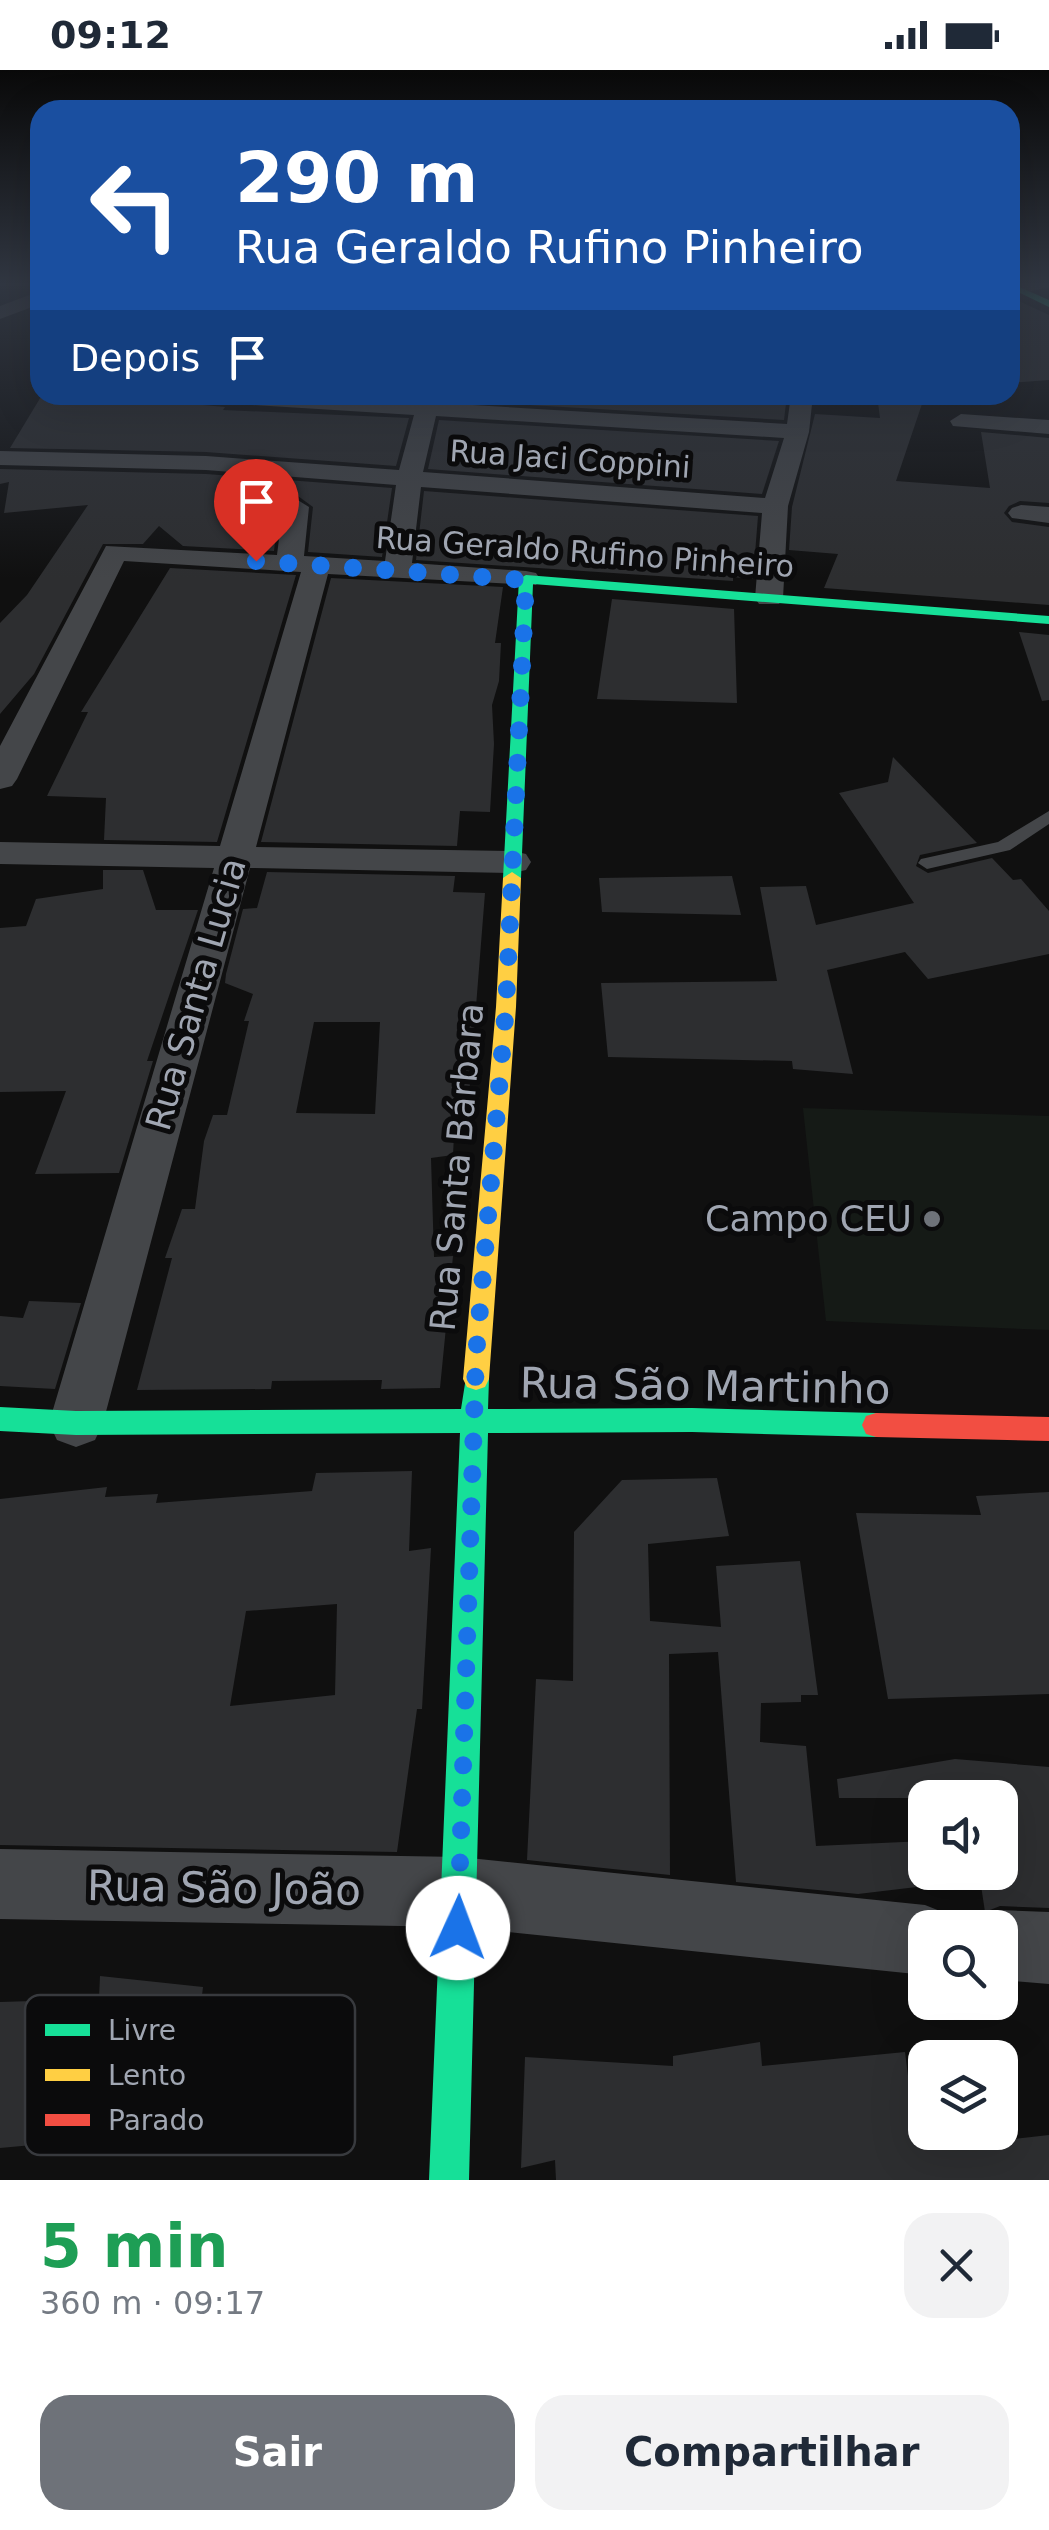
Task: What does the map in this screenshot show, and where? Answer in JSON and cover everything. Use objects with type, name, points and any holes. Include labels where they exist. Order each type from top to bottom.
[{"type":"street","points":[[396,570],[410,480],[429,405]]},
{"type":"street","points":[[454,405],[797,432]]},
{"type":"street","points":[[768,598],[775,506],[797,432],[801,405]]},
{"type":"street","points":[[961,421],[1049,427]]},
{"type":"street","name":"Rua Jaci Coppini","points":[[0,458],[211,455],[410,480],[775,506]]},
{"type":"street","name":"Rua Santa Lucia","points":[[76,1423],[235,857],[304,564],[296,507]]},
{"type":"street","points":[[1021,513],[1049,515]]},
{"type":"street","name":"Rua Geraldo Rufino Pinheiro","points":[[0,780],[115,552],[1049,620]]},
{"type":"street","name":"Rua Santa Bárbara","points":[[449,2180],[474,1422],[513,862],[526,580]]},
{"type":"street","points":[[0,854],[513,862]]},
{"type":"street","name":"Rua São Martinho","points":[[0,1418],[76,1423],[692,1420],[1049,1429]]},
{"type":"street","name":"Rua São João","points":[[0,1884],[460,1892],[908,1938]]},
{"type":"street","points":[[1018,1945],[1049,1948]]},
{"type":"lane","points":[[927,863],[1004,846],[1049,816]]},
{"type":"shaded area","name":"Campo CEU","points":[[803,1108],[1049,1116],[1049,1330],[826,1321]]},
{"type":"building","points":[[36,405],[203,405],[225,407],[223,410],[409,418],[396,466],[206,452],[10,448]]},
{"type":"building","points":[[529,405],[786,405],[784,420]]},
{"type":"building","points":[[878,405],[922,405],[896,481],[990,488],[981,432],[1049,438],[1049,503],[1020,501],[1004,513],[1012,522],[1049,527],[1049,605],[824,588],[838,554],[789,550],[792,507],[815,414],[880,418]]},
{"type":"building","points":[[439,420],[779,441],[762,494],[428,469]]},
{"type":"building","points":[[0,469],[206,474],[392,488],[382,557],[308,552],[313,507],[298,496],[279,507],[274,551],[183,546],[159,526],[143,544],[103,544],[34,674],[0,714],[0,623],[27,595],[88,505],[4,513],[9,482],[0,484]]},
{"type":"building","points":[[424,491],[758,516],[753,579],[733,577],[733,581],[416,560]]},
{"type":"building","points":[[170,568],[296,575],[217,842],[104,840],[106,798],[47,796],[88,712],[81,712]]},
{"type":"building","points":[[331,578],[503,587],[495,643],[501,643],[499,681],[492,705],[490,812],[460,811],[457,846],[261,842]]},
{"type":"building","points":[[612,599],[734,609],[737,703],[597,699]]},
{"type":"building","points":[[1019,632],[1049,635],[1049,700],[1042,701]]},
{"type":"building","points":[[893,757],[977,843],[920,855],[916,866],[928,873],[992,858],[1013,880],[1021,879],[1049,911],[1049,954],[928,979],[905,952],[827,970],[853,1074],[793,1069],[792,1061],[608,1057],[601,983],[777,981],[760,887],[806,886],[816,925],[914,903],[839,793],[888,782]]},
{"type":"building","points":[[103,870],[143,870],[156,910],[198,910],[147,1061],[153,1061],[119,1173],[35,1174],[66,1091],[0,1092],[0,928],[26,926],[36,899],[103,889]]},
{"type":"building","points":[[267,872],[455,876],[453,892],[485,893],[469,1095],[456,1095],[453,1155],[431,1158],[434,1257],[453,1256],[440,1388],[381,1389],[382,1380],[272,1381],[271,1389],[137,1390],[172,1258],[165,1258],[182,1209],[195,1209],[204,1141],[213,1115],[227,1115],[249,1021],[244,1021],[253,994],[225,983],[226,974],[243,909],[257,908]],"holes":[[[314,1022],[380,1022],[375,1114],[296,1113]]]},
{"type":"building","points":[[732,876],[741,915],[602,912],[599,878]]},
{"type":"building","points":[[29,1301],[81,1303],[55,1389],[0,1386],[0,1316],[23,1318]]},
{"type":"building","points":[[412,1471],[409,1551],[431,1548],[422,1709],[417,1709],[397,1852],[0,1845],[0,1499],[107,1487],[105,1497],[158,1494],[156,1503],[312,1491],[316,1473]],"holes":[[[337,1604],[335,1695],[230,1706],[246,1611]]]},
{"type":"building","points":[[717,1478],[729,1536],[648,1544],[650,1621],[721,1627],[716,1566],[800,1561],[818,1695],[801,1695],[801,1702],[761,1703],[760,1742],[806,1746],[816,1846],[908,1842],[908,1888],[858,1894],[736,1882],[718,1652],[669,1654],[670,1875],[527,1860],[536,1679],[573,1681],[574,1532],[622,1480]]},
{"type":"building","points":[[1049,1492],[1049,1694],[888,1699],[856,1513],[981,1515],[976,1496]]},
{"type":"building","points":[[955,1759],[1049,1767],[1049,1908],[1000,1906],[985,1910],[982,1890],[1018,1890],[1018,1780],[908,1780],[908,1798],[839,1798],[837,1779]]},
{"type":"building","points":[[100,1976],[203,1987],[202,1995],[99,1995]]},
{"type":"building","points":[[25,2001],[25,2146],[0,2148],[0,2002]]},
{"type":"building","points":[[760,2042],[762,2066],[905,2052],[908,2150],[1018,2150],[1018,2139],[1049,2135],[1049,2180],[556,2180],[555,2160],[521,2168],[525,2057],[673,2066],[673,2056]]},
{"type":"traffic: fast","points":[[512,878],[526,579],[1049,620]]},
{"type":"traffic: fast","points":[[449,2180],[476,1379]]},
{"type":"traffic: fast","points":[[0,1419],[76,1423],[692,1420],[876,1425]]},
{"type":"traffic: slow","points":[[476,1379],[506,1007],[512,878]]},
{"type":"traffic: jam","points":[[876,1425],[1049,1429]]},
{"type":"place","name":"Campo CEU","points":[[932,1219]]},
{"type":"route","points":[[256,561],[526,580],[506,1007],[476,1356],[458,1928]]}]
